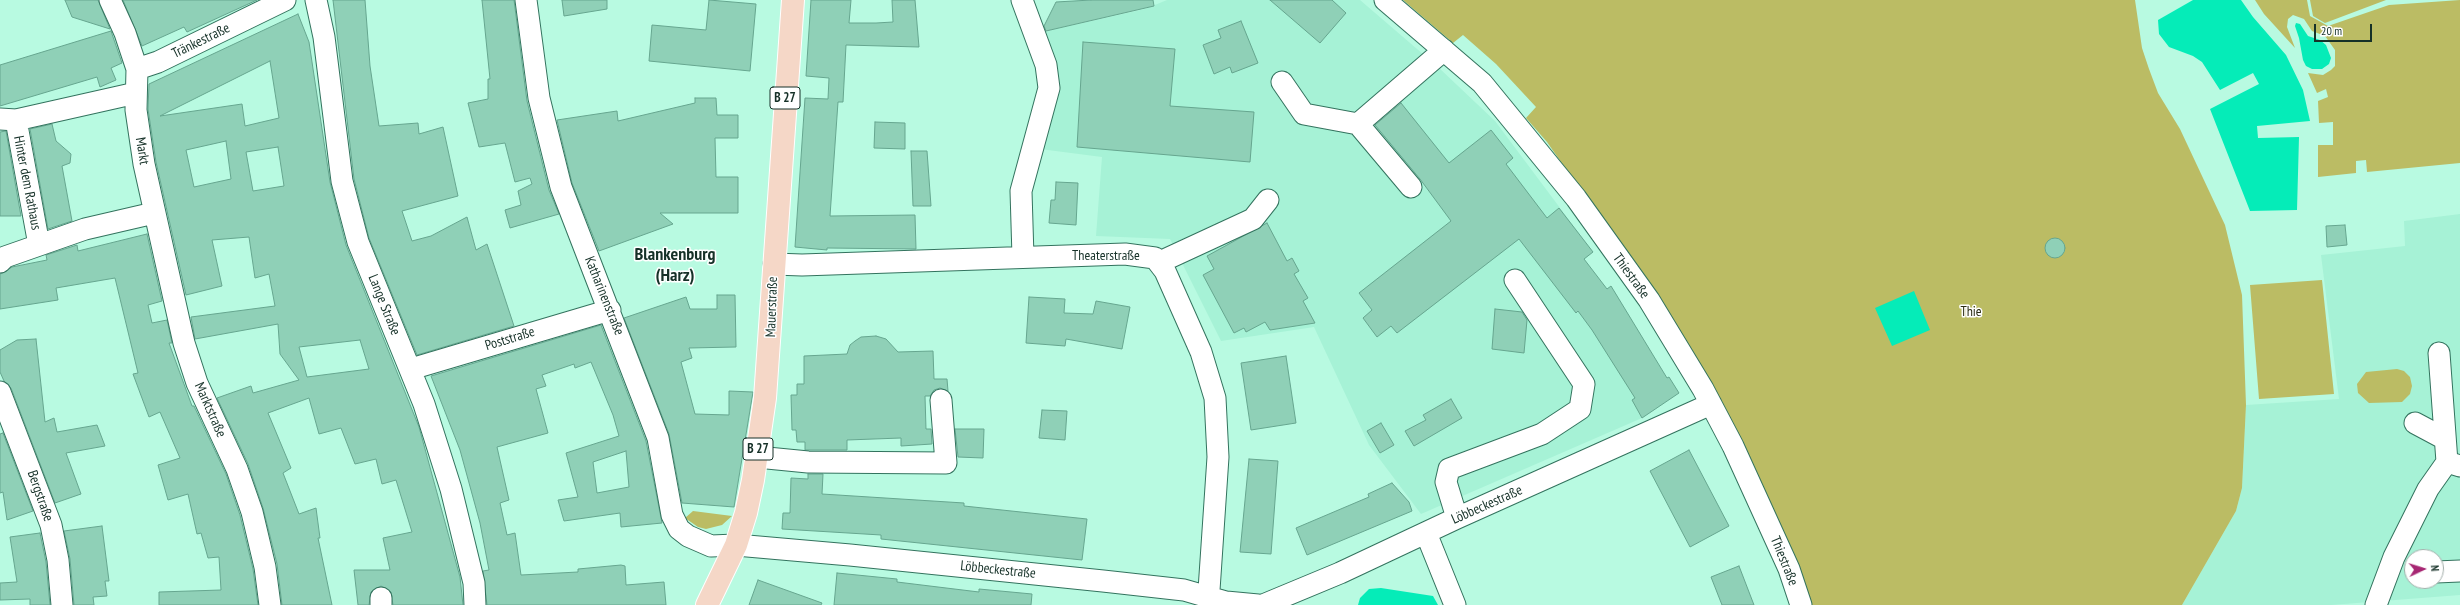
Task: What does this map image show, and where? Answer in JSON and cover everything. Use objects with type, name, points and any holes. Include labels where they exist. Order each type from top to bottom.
[{"type":"main road","name":"Mauerstraße","points":[[707,605],[736,546],[750,498],[756,458],[769,366],[774,264],[793,0]]},
{"type":"street","points":[[8,120],[136,93],[137,70],[125,33],[110,0]]},
{"type":"street","name":"Tränkestraße","points":[[137,70],[158,62],[285,0]]},
{"type":"street","name":"Lange Straße","points":[[316,0],[324,37],[342,181],[358,242],[411,369],[451,488],[474,583],[475,605]]},
{"type":"street","name":"Katharinenstraße","points":[[526,0],[539,98],[561,187],[610,310],[658,438],[672,515],[679,529],[688,536],[711,546],[736,546]]},
{"type":"street","points":[[1022,0],[1046,65],[1049,88],[1021,190],[1023,257]]},
{"type":"street","name":"Thiestraße","points":[[1385,0],[1482,83],[1576,198],[1649,300],[1712,404],[1788,569],[1801,605]]},
{"type":"street","points":[[1358,124],[1444,50]]},
{"type":"street","points":[[1282,82],[1304,114],[1358,124],[1411,187]]},
{"type":"street","name":"Markt","points":[[136,93],[136,110],[144,164],[154,213]]},
{"type":"street","name":"Hinter dem Rathaus","points":[[8,120],[39,245]]},
{"type":"street","points":[[1160,262],[1253,219],[1268,200]]},
{"type":"street","points":[[0,262],[5,257],[84,228],[154,213]]},
{"type":"street","name":"Marktstraße","points":[[154,213],[184,343],[197,382],[237,469],[258,530],[270,605]]},
{"type":"street","name":"Theaterstraße","points":[[774,264],[802,265],[1125,254],[1148,256],[1160,262],[1201,352],[1215,398],[1218,457],[1208,602]]},
{"type":"street","points":[[1456,518],[1446,482],[1449,469],[1542,434],[1580,409],[1584,384],[1515,280]]},
{"type":"street","name":"Poststraße","points":[[411,369],[610,310]]},
{"type":"street","points":[[2376,605],[2403,558],[2428,490],[2453,464],[2445,439],[2439,353]]},
{"type":"street","name":"Bergstraße","points":[[0,392],[51,525],[58,560],[62,605]]},
{"type":"street","points":[[756,458],[808,462],[946,463],[941,400]]},
{"type":"street","name":"Löbbeckestraße","points":[[1263,605],[1340,573],[1426,534],[1456,518],[1712,404]]},
{"type":"street","points":[[2415,423],[2445,439]]},
{"type":"street","points":[[1426,534],[1454,605]]},
{"type":"street","name":"Löbbeckestraße","points":[[736,546],[1184,590],[1208,602],[1258,605]]},
{"type":"street","points":[[2444,572],[2460,571]]},
{"type":"shaded area","points":[[1167,0],[1360,0],[1438,67],[1495,121],[1593,252],[1584,260],[1607,289],[1611,286],[1666,378],[1669,377],[1679,393],[1642,418],[1421,514],[1369,445],[1314,327],[1221,341],[1170,239],[1096,236],[1102,157],[1040,149],[1042,32],[1145,9]]},
{"type":"shaded area","points":[[2193,0],[2241,0],[2253,17],[2286,55],[2303,90],[2310,121],[2257,126],[2258,138],[2299,137],[2297,210],[2250,211],[2210,109],[2259,84],[2253,73],[2220,90],[2202,62],[2193,56],[2169,47],[2159,34],[2158,20]]},
{"type":"shaded area","points":[[2296,23],[2300,24],[2308,36],[2320,40],[2326,45],[2331,58],[2329,64],[2322,69],[2312,69],[2306,66],[2303,60],[2295,26]]},
{"type":"shaded area","points":[[2460,214],[2460,595],[2331,605],[2182,605],[2236,511],[2242,488],[2246,405],[2339,399],[2321,255],[2405,246],[2404,221]]},
{"type":"shaded area","points":[[1914,291],[1930,330],[1892,346],[1875,308]]},
{"type":"shaded area","points":[[1381,588],[1433,596],[1438,605],[1358,605],[1360,598],[1369,589]]},
{"type":"green space","name":"Thie","points":[[1403,0],[2135,0],[2142,48],[2149,69],[2158,93],[2180,129],[2225,225],[2242,295],[2246,405],[2242,488],[2236,511],[2182,605],[1809,605],[1658,301],[1547,142],[1526,118],[1536,107],[1496,64],[1463,35],[1453,43]]},
{"type":"green space","points":[[2255,0],[2307,0],[2310,16],[2328,26],[2389,5],[2460,0],[2460,163],[2367,172],[2366,160],[2356,161],[2356,173],[2318,177],[2318,145],[2333,145],[2333,122],[2319,123],[2318,101],[2328,97],[2326,89],[2317,93],[2308,73],[2323,75],[2331,70],[2335,66],[2335,50],[2325,36],[2312,31],[2304,19],[2293,15],[2288,19],[2287,27],[2295,48],[2264,14]]},
{"type":"green space","points":[[2310,0],[2386,0],[2325,23],[2313,16]]},
{"type":"green space","points":[[2322,280],[2334,394],[2259,399],[2250,285]]},
{"type":"green space","points":[[2397,369],[2404,371],[2410,377],[2412,386],[2410,394],[2402,402],[2369,403],[2358,393],[2357,384],[2366,372]]},
{"type":"green space","points":[[693,511],[732,516],[722,525],[706,529],[698,527],[685,518]]},
{"type":"building","points":[[65,0],[98,0],[110,29],[72,17]]},
{"type":"building","points":[[123,0],[257,0],[187,32],[184,27],[142,46]]},
{"type":"building","points":[[333,0],[365,0],[370,66],[379,126],[418,123],[419,134],[443,127],[458,196],[402,211],[412,241],[431,236],[467,217],[476,250],[487,244],[514,326],[417,355],[369,238],[354,179]]},
{"type":"building","points":[[482,0],[514,0],[527,101],[549,190],[559,214],[510,228],[505,210],[521,205],[518,191],[532,184],[530,178],[515,182],[505,143],[479,147],[468,103],[488,99],[488,79],[490,79]]},
{"type":"building","points":[[562,0],[607,0],[607,9],[564,16]]},
{"type":"building","points":[[709,0],[756,4],[750,71],[649,61],[652,25],[706,30]]},
{"type":"building","points":[[811,0],[851,0],[849,23],[876,23],[893,22],[892,0],[915,0],[919,47],[846,45],[843,102],[838,102],[830,216],[915,215],[916,249],[827,248],[827,250],[795,247],[805,98],[828,99],[829,78],[806,76]]},
{"type":"building","points":[[1091,0],[1153,0],[1154,6],[1046,31],[1044,26],[1056,2]]},
{"type":"building","points":[[1270,0],[1332,0],[1346,13],[1320,43]]},
{"type":"building","points":[[298,14],[309,42],[330,182],[346,245],[419,427],[460,577],[463,605],[393,605],[391,592],[381,586],[371,592],[369,605],[358,605],[354,570],[390,570],[383,538],[412,532],[396,480],[382,484],[376,459],[355,464],[341,428],[319,434],[309,398],[268,413],[291,468],[283,473],[299,514],[316,508],[320,538],[318,538],[332,605],[282,605],[277,564],[263,508],[248,464],[217,398],[251,386],[253,393],[299,380],[280,354],[278,324],[195,339],[191,317],[275,306],[269,274],[255,278],[249,237],[212,240],[222,286],[186,295],[156,162],[148,109],[149,84]],"holes":[[[270,61],[279,118],[245,126],[242,104],[160,116]],[[226,141],[231,179],[194,187],[186,150]],[[278,147],[284,186],[253,191],[246,152]],[[360,340],[369,369],[307,377],[299,347]]]},
{"type":"building","points":[[1241,21],[1258,63],[1232,73],[1230,67],[1214,74],[1203,45],[1221,38],[1218,30]]},
{"type":"building","points":[[111,31],[122,63],[111,68],[116,80],[100,87],[97,77],[0,106],[0,65]]},
{"type":"building","points":[[1083,42],[1175,49],[1170,106],[1254,112],[1250,162],[1077,147]]},
{"type":"building","points":[[695,98],[716,98],[717,115],[738,115],[738,138],[715,138],[716,177],[738,177],[738,213],[660,213],[673,224],[599,251],[572,183],[557,120],[617,111],[618,121],[695,103]]},
{"type":"building","points":[[1401,103],[1449,163],[1491,130],[1513,158],[1506,164],[1547,218],[1559,208],[1593,252],[1584,259],[1607,289],[1611,286],[1667,378],[1669,377],[1679,393],[1642,418],[1632,400],[1635,398],[1592,330],[1578,311],[1576,313],[1519,239],[1397,333],[1391,326],[1377,337],[1363,318],[1372,310],[1359,293],[1451,221],[1420,179],[1375,125]]},
{"type":"building","points":[[875,122],[905,123],[905,149],[874,148]]},
{"type":"building","points":[[52,124],[56,141],[71,154],[70,163],[62,166],[72,221],[48,229],[30,129]]},
{"type":"building","points":[[6,131],[21,216],[0,216],[0,132]]},
{"type":"building","points":[[911,151],[927,151],[931,206],[913,206]]},
{"type":"building","points":[[1056,182],[1078,183],[1076,225],[1049,223],[1051,200],[1055,200]]},
{"type":"building","points":[[1267,223],[1287,261],[1292,258],[1299,271],[1294,274],[1308,298],[1303,301],[1315,323],[1270,330],[1265,322],[1246,332],[1244,328],[1234,333],[1203,275],[1214,269],[1207,256]]},
{"type":"building","points":[[2345,225],[2347,245],[2327,247],[2326,226]]},
{"type":"building","points":[[147,234],[162,301],[148,305],[152,323],[167,320],[172,343],[169,343],[192,406],[194,406],[226,474],[240,515],[253,569],[258,605],[159,605],[159,592],[221,590],[219,557],[208,558],[201,533],[197,534],[188,494],[168,500],[158,465],[180,458],[160,412],[149,417],[133,374],[138,373],[115,278],[56,288],[58,300],[0,309],[0,274],[12,267],[47,260],[46,255],[77,245],[78,251]]},
{"type":"building","points":[[2055,238],[2062,241],[2065,248],[2062,255],[2055,258],[2048,255],[2045,248],[2048,241]]},
{"type":"building","points":[[717,295],[735,295],[736,347],[689,348],[692,358],[681,362],[695,414],[729,415],[729,391],[753,392],[734,507],[682,503],[669,434],[624,318],[686,297],[690,309],[717,309]]},
{"type":"building","points":[[1029,297],[1065,299],[1064,313],[1093,314],[1096,301],[1130,307],[1122,349],[1066,339],[1065,346],[1026,343]]},
{"type":"building","points":[[1495,309],[1522,312],[1527,320],[1524,353],[1492,349]]},
{"type":"building","points":[[601,325],[646,441],[662,523],[621,527],[620,513],[564,521],[558,500],[578,497],[566,453],[619,436],[613,415],[591,362],[575,368],[574,364],[542,375],[546,386],[536,389],[548,433],[497,447],[509,500],[500,503],[507,535],[515,533],[521,575],[578,572],[578,569],[621,565],[625,566],[626,585],[664,582],[666,605],[487,605],[483,571],[489,570],[480,523],[460,450],[431,376]],"holes":[[[626,451],[629,487],[597,493],[593,462]]]},
{"type":"building","points":[[876,336],[886,339],[898,352],[933,351],[934,379],[947,379],[948,391],[940,388],[934,390],[930,396],[925,396],[926,429],[931,429],[932,444],[901,446],[901,438],[847,440],[847,450],[805,450],[805,442],[797,442],[796,430],[792,430],[791,395],[797,395],[797,384],[804,384],[804,356],[847,354],[850,345],[861,337]]},
{"type":"building","points":[[36,339],[45,422],[54,418],[57,432],[97,425],[105,446],[66,453],[81,494],[55,503],[11,388],[4,381],[0,372],[0,350],[17,340]]},
{"type":"building","points":[[1286,356],[1296,423],[1251,430],[1241,363]]},
{"type":"building","points":[[1451,399],[1462,418],[1414,446],[1405,431],[1426,420],[1423,415]]},
{"type":"building","points":[[1042,410],[1067,411],[1065,440],[1039,438]]},
{"type":"building","points":[[1381,423],[1394,445],[1380,453],[1367,431]]},
{"type":"building","points":[[955,429],[984,429],[983,458],[958,457]]},
{"type":"building","points":[[3,433],[33,511],[7,520],[3,492],[0,493],[0,434]]},
{"type":"building","points":[[1689,450],[1729,526],[1690,547],[1650,471]]},
{"type":"building","points":[[1249,459],[1278,461],[1271,554],[1240,552]]},
{"type":"building","points":[[808,474],[823,474],[822,494],[964,503],[964,506],[1087,519],[1082,560],[881,539],[881,535],[782,529],[783,513],[790,513],[791,478],[808,479]]},
{"type":"building","points":[[1392,483],[1409,502],[1412,511],[1307,555],[1296,528],[1369,497],[1368,494]]},
{"type":"building","points":[[102,526],[109,581],[105,581],[107,596],[93,597],[94,605],[74,605],[70,559],[64,531]]},
{"type":"building","points":[[40,533],[46,562],[50,605],[30,605],[30,599],[0,600],[0,583],[17,582],[10,537]]},
{"type":"building","points":[[1739,566],[1754,605],[1722,605],[1711,577]]},
{"type":"building","points":[[837,573],[897,579],[897,582],[979,592],[979,589],[1032,594],[1031,605],[834,605]]},
{"type":"building","points":[[758,580],[822,603],[821,605],[749,605]]},
{"type":"district","name":"Blankenburg (Harz)","points":[[675,265]]}]
